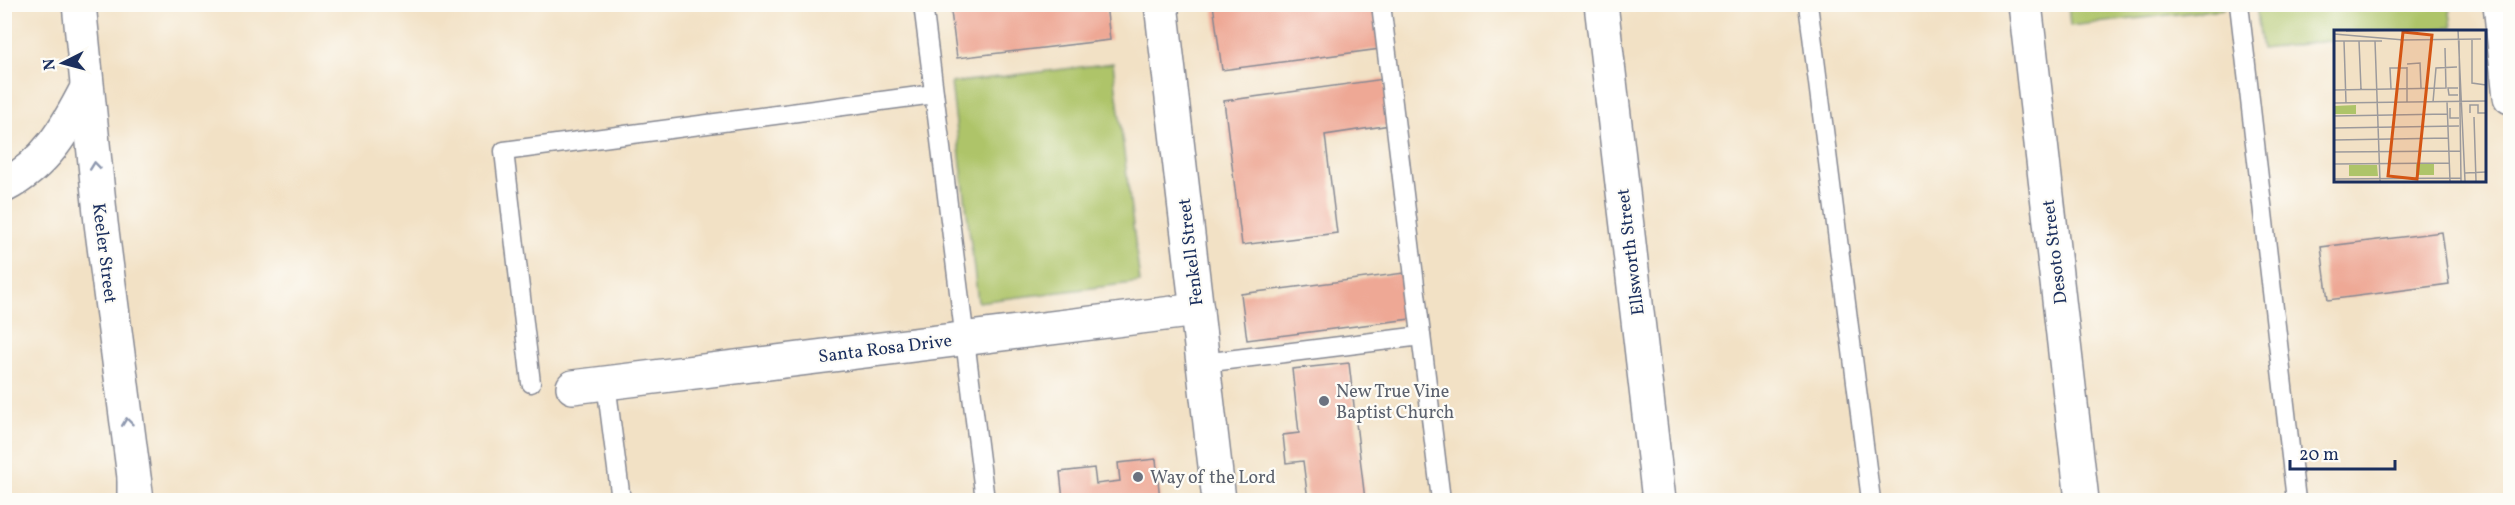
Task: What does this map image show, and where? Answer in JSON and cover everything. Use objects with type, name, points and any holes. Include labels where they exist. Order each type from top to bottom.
[{"type":"street","name":"Keeler Street","points":[[79,4],[101,223],[135,494]]},
{"type":"street","name":"Fenkell Street","points":[[1161,4],[1219,501]]},
{"type":"street","name":"Ellsworth Street","points":[[1600,4],[1659,501]]},
{"type":"street","name":"Desoto Street","points":[[2025,4],[2082,501]]},
{"type":"street","points":[[2500,4],[2511,97]]},
{"type":"street","points":[[4,186],[24,176],[46,155],[68,126],[87,88]]},
{"type":"street","name":"Santa Rosa Drive","points":[[573,387],[1197,310]]},
{"type":"lane","points":[[923,4],[985,501]]},
{"type":"lane","points":[[1381,4],[1441,501]]},
{"type":"lane","points":[[1808,4],[1871,501]]},
{"type":"lane","points":[[2239,4],[2296,501]]},
{"type":"lane","points":[[531,383],[504,151],[934,94]]},
{"type":"lane","points":[[1203,363],[1421,336]]},
{"type":"lane","points":[[606,383],[621,501]]},
{"type":"green space","points":[[2224,4],[2224,9],[2070,26],[2068,5]]},
{"type":"green space","points":[[2256,5],[2449,5],[2452,27],[2426,30],[2334,30],[2334,40],[2262,49]]},
{"type":"green space","points":[[1113,63],[1140,282],[978,302],[951,83]]},
{"type":"building","points":[[950,4],[1106,4],[1110,40],[957,58]]},
{"type":"building","points":[[1213,4],[1374,4],[1380,49],[1222,70]]},
{"type":"building","points":[[1384,79],[1390,125],[1325,135],[1337,233],[1242,245],[1224,101]]},
{"type":"building","points":[[2442,232],[2449,284],[2328,300],[2321,247]]},
{"type":"building","points":[[1404,273],[1410,319],[1247,340],[1241,294]]},
{"type":"building","name":"New True Vine Baptist Church","points":[[1349,363],[1365,500],[1308,500],[1303,461],[1286,463],[1283,435],[1299,433],[1292,369]]},
{"type":"building","name":"Way of the Lord","points":[[1156,459],[1160,500],[1063,500],[1060,472],[1094,468],[1096,484],[1120,481],[1118,463]]},
{"type":"place","name":"New True Vine Baptist Church","points":[[1324,401]]},
{"type":"place","name":"Way of the Lord","points":[[1138,477]]}]
